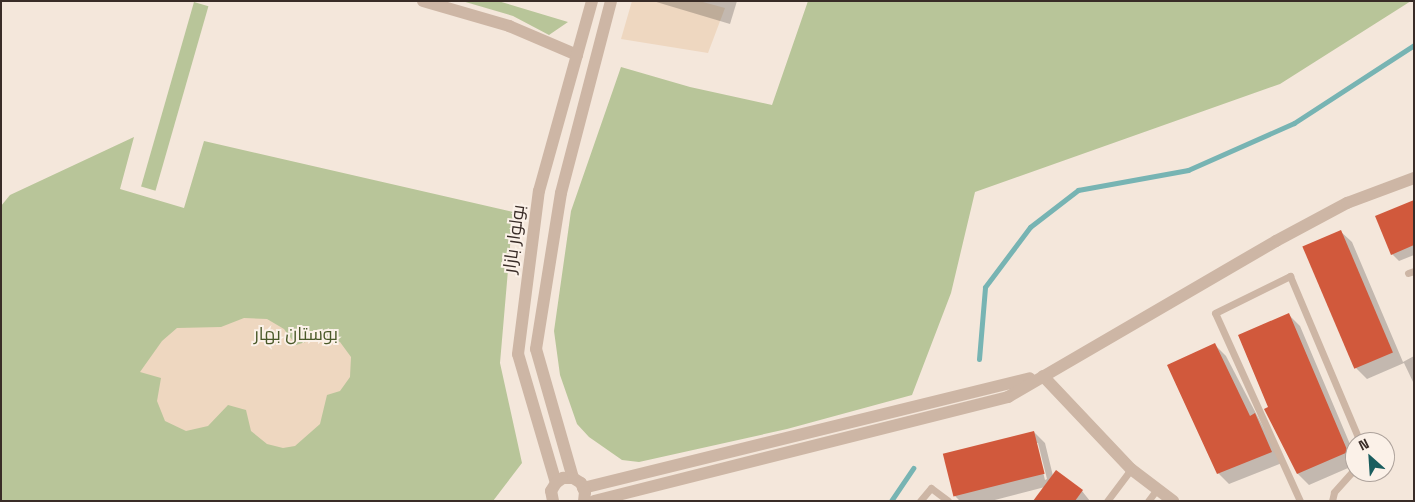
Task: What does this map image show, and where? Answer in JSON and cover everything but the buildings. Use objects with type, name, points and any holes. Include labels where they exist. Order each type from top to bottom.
[{"type":"street","points":[[423,1],[509,26],[577,56]]},
{"type":"street","name":"بولوار بازار","points":[[556,483],[518,354],[538,191],[592,1]]},
{"type":"street","points":[[584,501],[583,488],[573,478],[536,349],[561,193],[611,1]]},
{"type":"street","points":[[594,501],[1008,397],[1276,241],[1347,203],[1414,178]]},
{"type":"street","points":[[583,488],[1043,376]]},
{"type":"street","points":[[1043,376],[1131,469],[1173,501]]},
{"type":"street","points":[[549,500],[556,483],[564,478],[573,478]]},
{"type":"lane","points":[[1300,501],[1216,313],[1290,276],[1356,432]]},
{"type":"lane","points":[[1107,501],[1131,469]]},
{"type":"lane","points":[[1332,501],[1334,492],[1345,480]]},
{"type":"lane","points":[[920,501],[931,488],[948,501]]},
{"type":"lane","points":[[1148,501],[1157,489]]},
{"type":"green space","points":[[462,1],[498,1],[568,22],[549,35],[513,16]]},
{"type":"green space","points":[[808,1],[1411,1],[1280,84],[975,192],[951,293],[912,395],[787,429],[639,462],[622,460],[589,437],[577,424],[560,375],[554,331],[571,211],[621,67],[690,87],[772,105]]},
{"type":"green space","points":[[194,2],[208,6],[155,191],[141,187]]},
{"type":"green space","name":"بوستان بهار","points":[[134,137],[120,189],[184,208],[204,141],[513,212],[500,363],[522,463],[493,501],[1,501],[1,206],[10,195]]},
{"type":"shaded area","points":[[632,1],[699,1],[725,8],[708,53],[621,39]]},
{"type":"shaded area","points":[[244,318],[267,319],[284,329],[296,345],[325,336],[340,342],[351,357],[350,377],[340,391],[327,395],[320,424],[295,446],[283,448],[267,444],[251,431],[246,410],[228,405],[208,426],[186,431],[165,421],[157,401],[161,378],[140,372],[162,341],[177,328],[221,327]]},
{"type":"waterway","points":[[979,359],[985,287],[1030,227],[1078,190],[1188,170],[1294,123],[1414,45]]},
{"type":"waterway","points":[[891,501],[913,468]]}]
